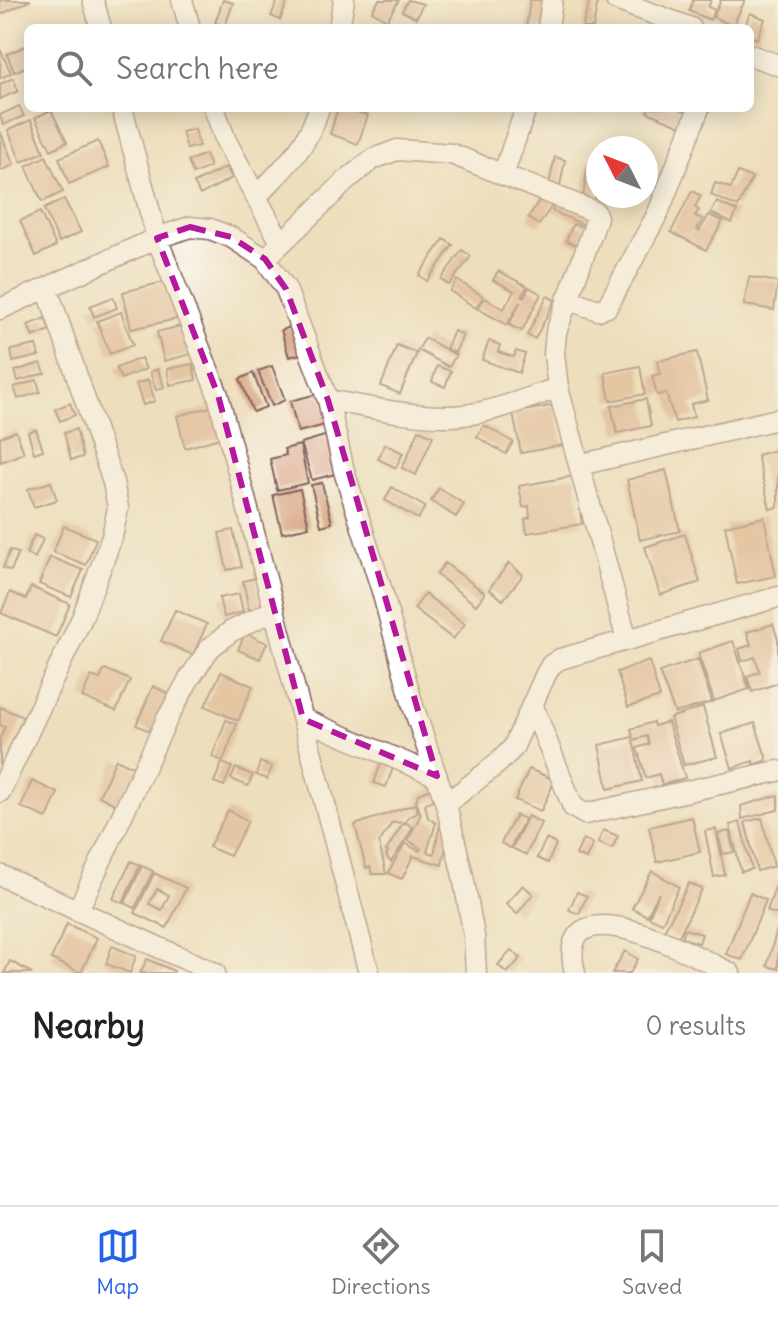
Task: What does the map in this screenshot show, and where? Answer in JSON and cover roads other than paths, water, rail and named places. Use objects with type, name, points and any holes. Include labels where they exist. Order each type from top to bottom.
[{"type":"street","points":[[93,0],[100,24]]},
{"type":"street","points":[[182,0],[189,24]]},
{"type":"street","points":[[340,24],[344,0]]},
{"type":"street","points":[[549,24],[552,0]]},
{"type":"street","points":[[616,0],[680,24]]},
{"type":"street","points":[[754,56],[778,65]]},
{"type":"street","points":[[123,112],[157,238],[218,395],[369,973]]},
{"type":"street","points":[[215,112],[226,141],[281,243]]},
{"type":"street","points":[[256,197],[304,146],[318,112]]},
{"type":"street","points":[[503,175],[525,112]]},
{"type":"street","points":[[567,299],[598,310],[607,307],[658,213],[697,112]]},
{"type":"street","points":[[265,259],[349,178],[373,159],[397,150],[452,154],[595,212],[597,217],[593,230],[556,332],[554,354],[558,388],[627,640]]},
{"type":"street","points":[[0,309],[157,238],[190,227],[210,229],[231,237],[265,259],[286,289],[328,400],[344,471],[382,591],[413,706],[446,804],[474,936],[476,973]]},
{"type":"street","points":[[0,792],[82,618],[112,537],[118,508],[113,482],[47,288]]},
{"type":"street","points":[[328,400],[422,415],[453,416],[491,409],[558,388]]},
{"type":"street","points":[[579,465],[778,419]]},
{"type":"street","points":[[446,804],[513,748],[551,665],[560,659],[778,597]]},
{"type":"street","points":[[78,910],[167,719],[189,679],[210,648],[230,632],[274,610]]},
{"type":"street","points":[[532,704],[573,807],[585,814],[778,771]]},
{"type":"street","points":[[303,719],[437,776]]},
{"type":"street","points":[[0,875],[215,973]]},
{"type":"street","points":[[575,973],[572,950],[575,940],[585,927],[599,925],[664,941],[730,973]]}]
